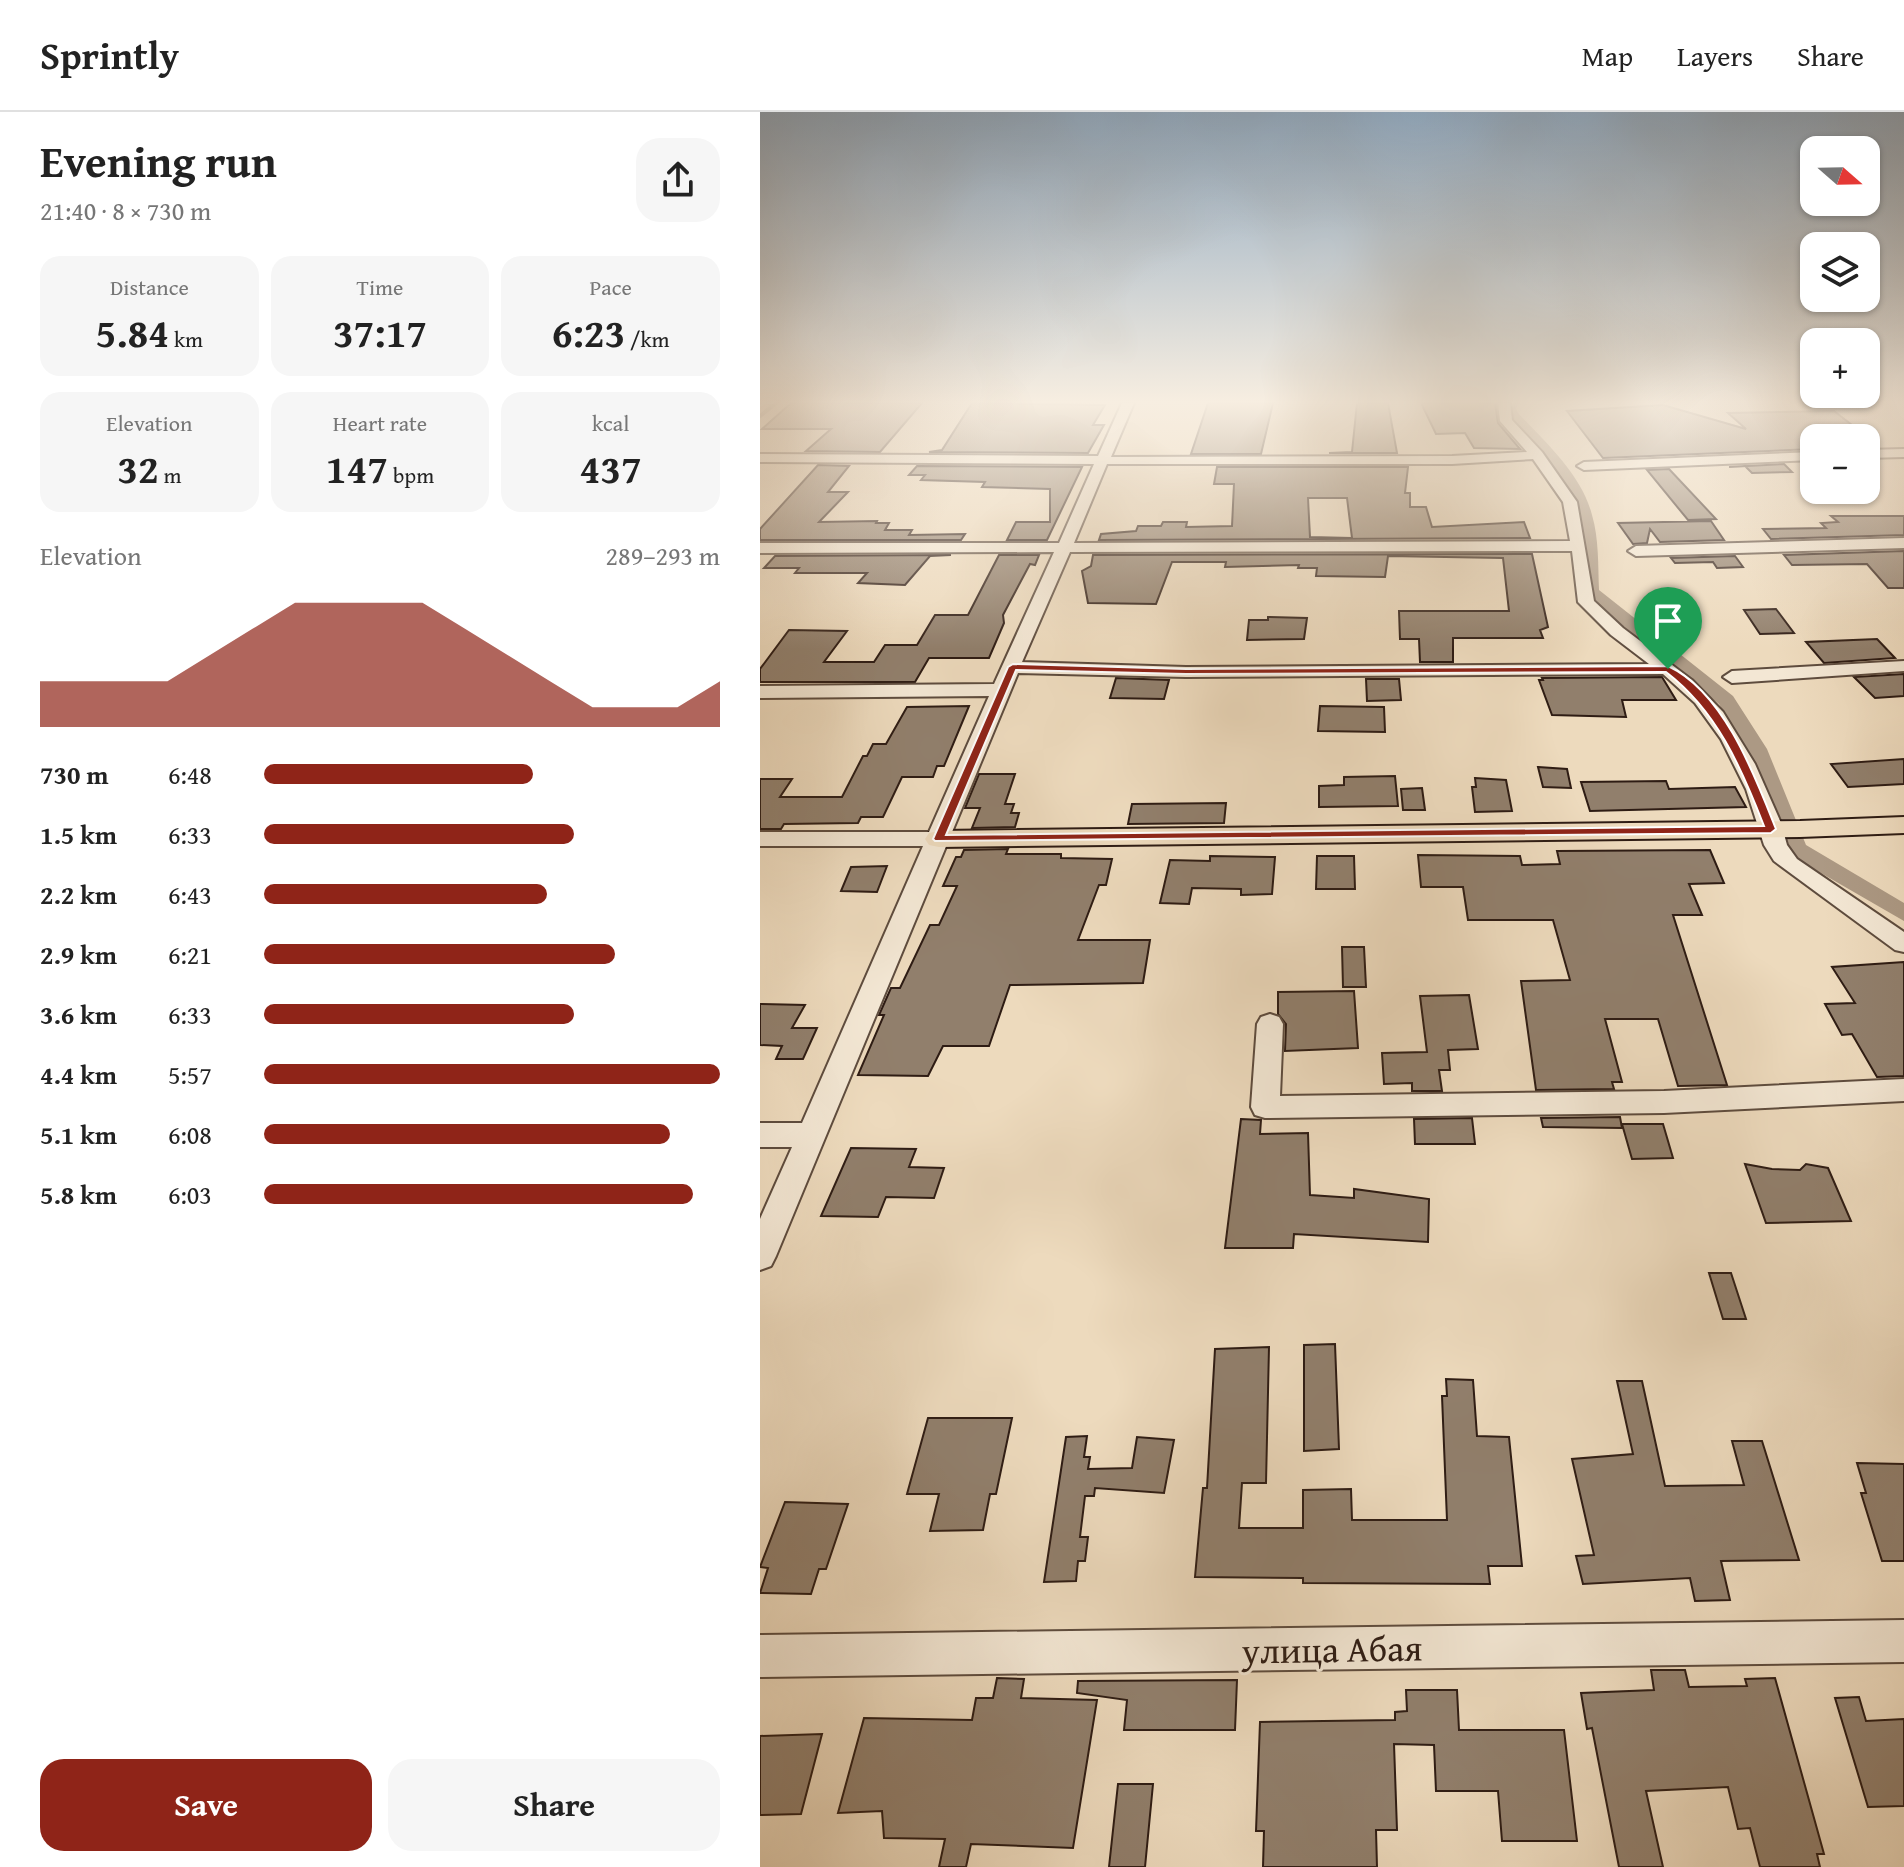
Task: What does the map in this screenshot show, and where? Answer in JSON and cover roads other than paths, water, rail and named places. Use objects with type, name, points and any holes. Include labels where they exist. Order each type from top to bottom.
[{"type":"main road","points":[[939,839],[1904,825]]},
{"type":"street","points":[[760,1256],[1001,690],[1093,485]]},
{"type":"street","points":[[1558,485],[1570,502],[1586,602],[1689,685],[1718,719],[1784,829],[1777,851],[1789,864],[1904,944]]},
{"type":"street","points":[[1636,551],[1904,543]]},
{"type":"street","points":[[760,548],[1579,546]]},
{"type":"street","points":[[1732,677],[1904,666]]},
{"type":"street","points":[[1013,667],[1186,672],[1668,669]]},
{"type":"street","points":[[760,692],[1001,690]]},
{"type":"street","points":[[760,839],[939,839]]},
{"type":"street","points":[[1270,1024],[1265,1107],[1515,1103],[1595,1106],[1904,1090]]},
{"type":"street","points":[[760,1135],[813,1135]]},
{"type":"street","name":"улица Абая","points":[[760,1656],[1904,1641]]},
{"type":"waterway","points":[[1571,485],[1585,515],[1591,592],[1726,700],[1757,749],[1796,849],[1904,913]]}]
